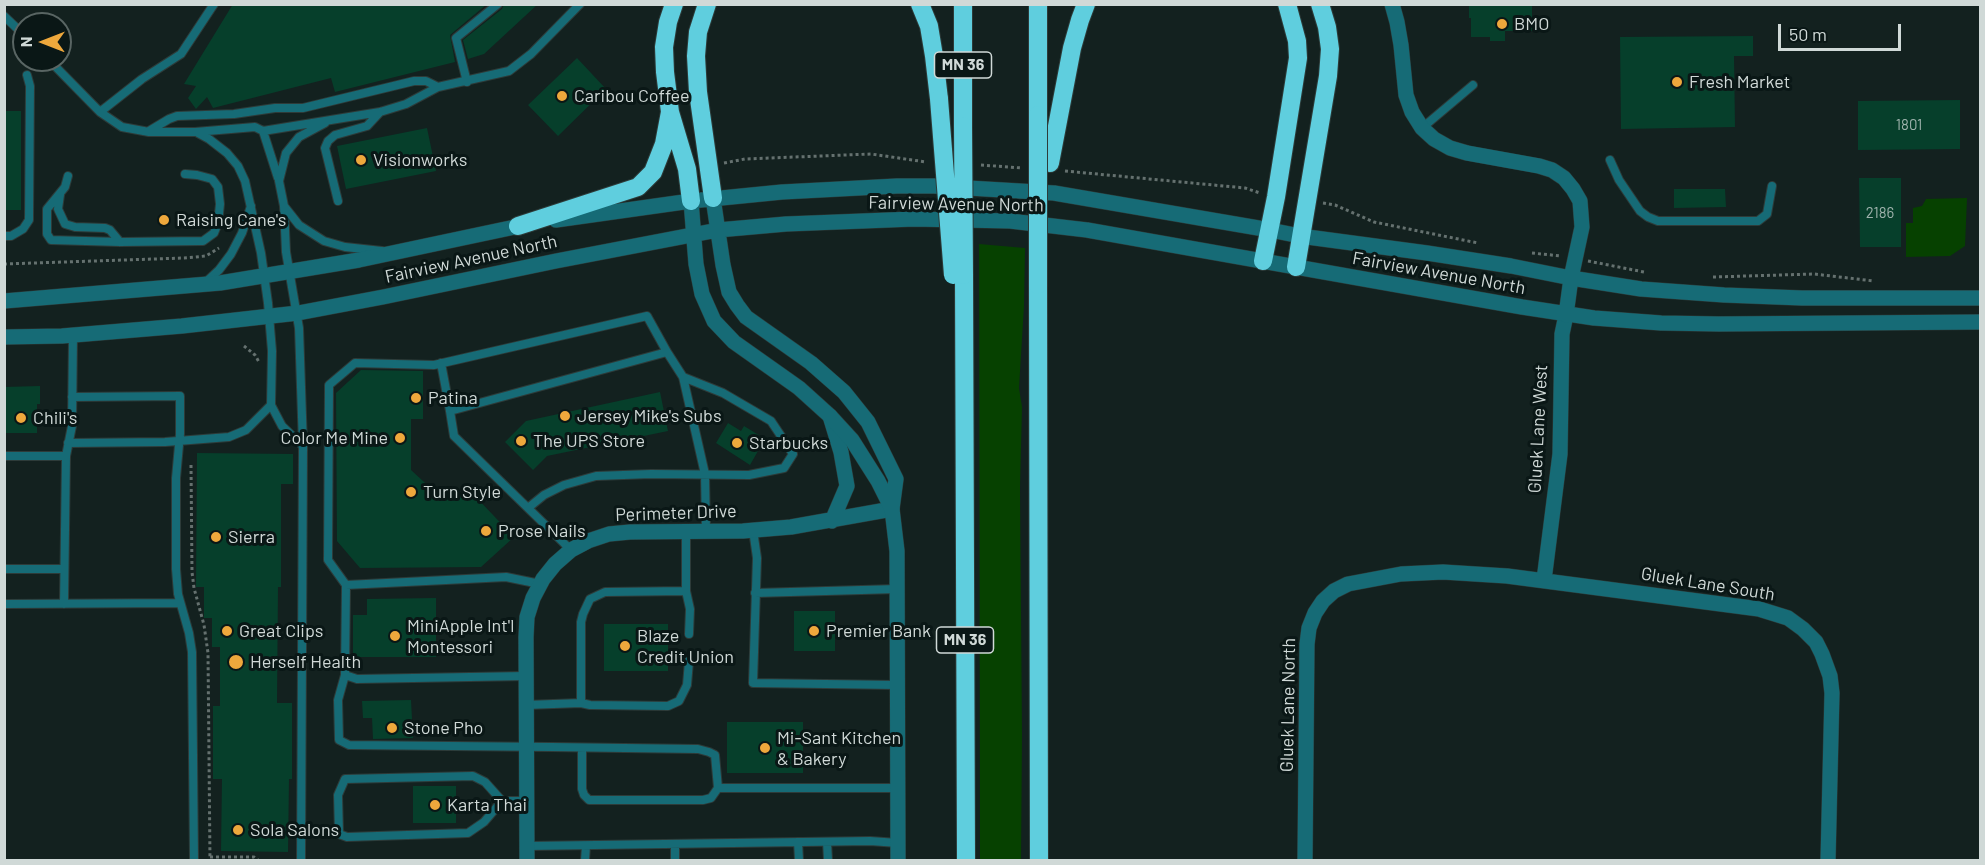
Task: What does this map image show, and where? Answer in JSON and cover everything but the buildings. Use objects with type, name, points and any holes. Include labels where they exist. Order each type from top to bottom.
[{"type":"highway","points":[[674,4],[664,47],[665,72],[670,112],[687,169],[691,201]]},
{"type":"highway","points":[[706,4],[698,32],[696,56],[698,92],[713,198]]},
{"type":"highway","points":[[920,4],[929,26],[934,56],[959,275]]},
{"type":"highway","name":"MN 36","points":[[963,4],[963,126],[959,275],[965,419],[966,861]]},
{"type":"highway","points":[[1038,4],[1039,861]]},
{"type":"highway","points":[[1038,192],[1050,163],[1072,48],[1086,4]]},
{"type":"highway","points":[[1263,261],[1298,58],[1297,41],[1287,4]]},
{"type":"highway","points":[[1296,267],[1328,76],[1330,49],[1327,27],[1320,4]]},
{"type":"highway","points":[[518,226],[638,187],[653,172],[664,144],[670,112]]},
{"type":"street","points":[[1392,4],[1401,45],[1406,95],[1412,112],[1422,128]]},
{"type":"street","name":"Gluek Lane West","points":[[1422,128],[1434,139],[1450,148],[1552,170],[1564,178],[1580,201],[1582,215],[1562,334],[1560,454],[1544,580]]},
{"type":"street","name":"Fairview Avenue North","points":[[4,301],[203,285],[342,264],[518,226],[632,208],[782,192],[897,186],[1054,193],[1300,236],[1511,266],[1571,279],[1641,289],[1802,298],[1980,298]]},
{"type":"street","points":[[713,198],[729,292],[746,317],[811,363],[844,392],[868,422],[896,479],[892,509],[897,551],[898,861]]},
{"type":"street","points":[[691,201],[696,264],[702,294],[714,321],[734,342],[799,388],[830,416],[852,440],[878,481],[892,509]]},
{"type":"street","name":"Fairview Avenue North","points":[[4,337],[73,335],[297,313],[718,230],[786,224],[914,219],[1010,222],[1138,238],[1566,315],[1661,323],[1707,324],[1980,322]]},
{"type":"street","points":[[830,416],[841,452],[847,486],[832,521]]},
{"type":"street","name":"Perimeter Drive","points":[[527,853],[527,617],[540,584],[555,564],[571,550],[609,534],[630,531],[753,530],[791,527],[892,509]]},
{"type":"street","name":"Gluek Lane North","points":[[1305,861],[1307,644],[1309,628],[1323,601],[1334,591],[1348,584],[1401,574],[1486,573],[1544,580]]},
{"type":"street","name":"Gluek Lane South","points":[[1544,580],[1759,609],[1788,618],[1803,629],[1825,658],[1832,693],[1828,861]]},
{"type":"lane","points":[[100,112],[147,75],[181,54],[214,4]]},
{"type":"lane","points":[[467,82],[456,38],[498,4]]},
{"type":"lane","points":[[262,131],[380,112],[412,101],[438,87],[502,74],[515,68],[531,54],[580,4]]},
{"type":"lane","points":[[61,72],[100,112],[122,128],[148,132],[258,128],[262,131],[279,181],[284,206],[286,252],[297,313],[303,446],[302,861]]},
{"type":"lane","points":[[4,236],[11,236],[22,230],[29,220],[30,86],[27,75]]},
{"type":"lane","points":[[148,132],[169,118],[177,116],[303,108],[414,81],[426,81],[438,87]]},
{"type":"lane","points":[[1422,128],[1473,85]]},
{"type":"lane","points":[[338,201],[325,148],[328,141],[335,135],[367,126],[380,112]]},
{"type":"lane","points":[[279,181],[284,159],[291,144],[303,134],[332,120]]},
{"type":"lane","points":[[195,132],[215,143],[234,160],[245,181],[252,205],[269,317],[272,362],[271,405],[282,426],[303,446]]},
{"type":"lane","points":[[1610,160],[1619,180],[1640,211],[1658,221],[1758,221],[1767,214],[1772,186]]},
{"type":"lane","points":[[68,176],[66,185],[47,209],[47,234],[51,240],[199,242],[211,237],[219,219],[220,204],[217,184],[208,177],[185,174]]},
{"type":"lane","points":[[60,193],[58,209],[65,224],[75,227],[105,228],[110,230],[120,242]]},
{"type":"lane","points":[[203,285],[219,270],[231,254],[242,233],[252,205]]},
{"type":"lane","points":[[284,206],[299,225],[324,241],[345,248],[397,252]]},
{"type":"lane","points":[[582,747],[582,789],[589,800],[703,800],[711,798],[718,788],[715,755],[699,749],[582,747],[349,745],[339,740],[338,700],[345,675],[346,585],[328,560],[329,385],[355,363],[434,365],[647,316],[683,377],[705,474],[706,531]]},
{"type":"lane","points":[[64,604],[66,456],[72,426],[73,335]]},
{"type":"lane","points":[[450,411],[667,352]]},
{"type":"lane","points":[[441,363],[454,436],[571,550]]},
{"type":"lane","points":[[528,508],[544,495],[564,485],[596,476],[617,474],[749,475],[784,468],[793,454],[771,421],[723,393],[683,377]]},
{"type":"lane","points":[[72,397],[180,396],[176,467],[177,585],[192,652],[194,861]]},
{"type":"lane","points":[[68,443],[179,440],[229,436],[241,433],[271,405]]},
{"type":"lane","points":[[4,456],[66,456]]},
{"type":"lane","points":[[753,530],[757,558],[753,683],[897,686]]},
{"type":"lane","points":[[686,531],[689,634]]},
{"type":"lane","points":[[4,569],[64,569]]},
{"type":"lane","points":[[346,585],[506,577],[540,584]]},
{"type":"lane","points":[[755,593],[897,589]]},
{"type":"lane","points":[[582,703],[582,622],[590,599],[605,592],[686,591]]},
{"type":"lane","points":[[4,604],[180,603]]},
{"type":"lane","points":[[526,705],[582,703],[668,706],[679,701],[687,685],[689,661]]},
{"type":"lane","points":[[345,675],[357,679],[526,676]]},
{"type":"lane","points":[[502,801],[484,822],[468,833],[347,837],[339,834],[338,795],[345,779],[473,776],[485,782],[502,801],[526,801]]},
{"type":"lane","points":[[718,788],[898,788]]},
{"type":"lane","points":[[527,853],[586,846],[798,842],[898,843]]},
{"type":"lane","points":[[798,842],[799,861]]},
{"type":"lane","points":[[828,842],[828,861]]},
{"type":"lane","points":[[675,844],[675,861]]},
{"type":"lane","points":[[585,861],[586,846]]},
{"type":"path","points":[[4,264],[197,257]]},
{"type":"path","points":[[1603,263],[1651,273]]},
{"type":"path","points":[[1705,277],[1814,274],[1881,282]]},
{"type":"path","points":[[244,346],[255,356],[260,366]]},
{"type":"path","points":[[210,857],[254,857],[258,861]]},
{"type":"green space","points":[[1967,198],[1965,246],[1950,256],[1906,257],[1906,223],[1913,223],[1913,208],[1922,206],[1926,199]]},
{"type":"green space","points":[[979,244],[1025,248],[1019,388],[1022,407],[1020,488],[1021,860],[980,860]]},
{"type":"place","name":"BMO","points":[[1502,24]]},
{"type":"place","name":"Fresh Market","points":[[1677,82]]},
{"type":"place","name":"Caribou Coffee","points":[[562,96]]},
{"type":"place","name":"Visionworks","points":[[361,160]]},
{"type":"place","name":"Raising Cane's","points":[[164,220]]},
{"type":"place","name":"Patina","points":[[416,398]]},
{"type":"place","name":"Jersey Mike's Subs","points":[[565,416]]},
{"type":"place","name":"Chili's","points":[[21,418]]},
{"type":"place","name":"Color Me Mine","points":[[400,438]]},
{"type":"place","name":"The UPS Store","points":[[521,441]]},
{"type":"place","name":"Starbucks","points":[[737,443]]},
{"type":"place","name":"Turn Style","points":[[411,492]]},
{"type":"place","name":"Prose Nails","points":[[486,531]]},
{"type":"place","name":"Sierra","points":[[216,537]]},
{"type":"place","name":"Great Clips","points":[[227,631]]},
{"type":"place","name":"Premier Bank","points":[[814,631]]},
{"type":"place","name":"MiniApple Int'l Montessori","points":[[395,636]]},
{"type":"place","name":"Blaze Credit Union","points":[[625,646]]},
{"type":"place","name":"Herself Health","points":[[236,662]]},
{"type":"place","name":"Stone Pho","points":[[392,728]]},
{"type":"place","name":"Mi-Sant Kitchen & Bakery","points":[[765,748]]},
{"type":"place","name":"Karta Thai","points":[[435,805]]},
{"type":"place","name":"Sola Salons","points":[[238,830]]}]
